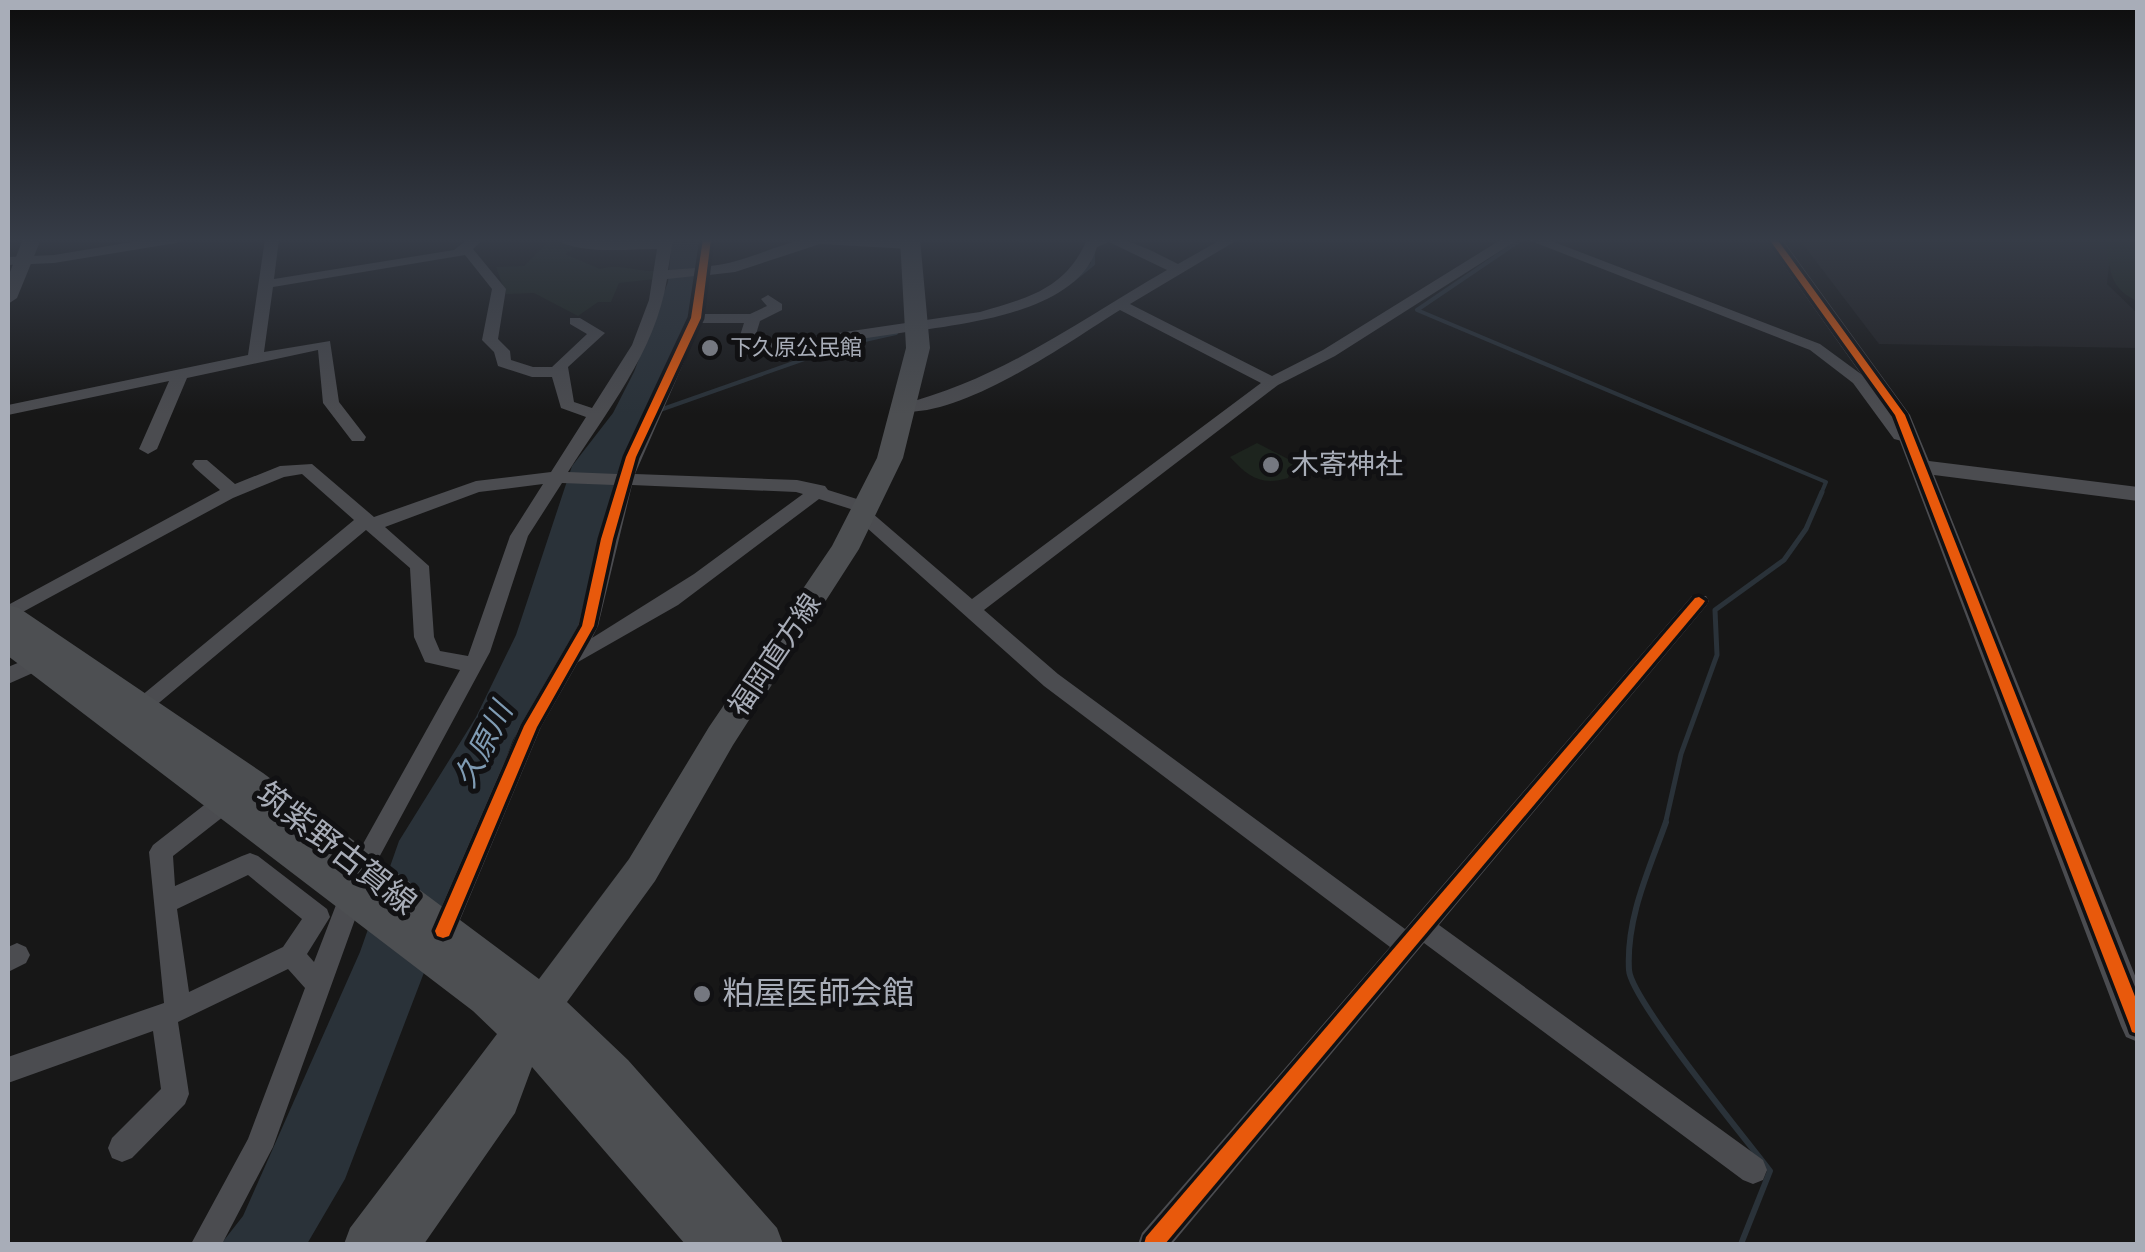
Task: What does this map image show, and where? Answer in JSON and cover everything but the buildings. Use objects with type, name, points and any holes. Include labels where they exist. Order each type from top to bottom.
[{"type":"main road","name":"福岡直方線","points":[[366,1244],[642,870],[721,736],[865,512],[905,408],[918,348],[915,297]]},
{"type":"main road","name":"筑紫野古賀線","points":[[8,614],[251,783],[360,888]]},
{"type":"main road","name":"筑紫野古賀線","points":[[8,640],[22,669],[223,803],[435,935],[534,1018],[614,1074],[762,1244]]},
{"type":"main road","name":"福岡直方線","points":[[398,1244],[500,1098],[534,1018]]},
{"type":"main road","name":"筑紫野古賀線","points":[[534,1018],[566,1072],[714,1244]]},
{"type":"street","points":[[256,356],[265,297]]},
{"type":"street","points":[[499,297],[490,340],[502,351],[504,363],[532,372],[559,372]]},
{"type":"street","points":[[206,1244],[258,1147],[360,888],[470,664],[480,652],[519,536],[640,345],[654,297]]},
{"type":"street","points":[[435,935],[531,726],[575,655],[588,626],[625,478],[696,318],[699,297]]},
{"type":"street","points":[[753,319],[744,348],[794,346],[1011,307],[1029,297]]},
{"type":"street","points":[[905,408],[931,404],[1000,376],[1048,352],[1131,297]]},
{"type":"street","points":[[971,610],[1272,382],[1329,353],[1418,297]]},
{"type":"street","points":[[1692,297],[1791,334],[1859,380],[1900,436],[1910,438]]},
{"type":"street","points":[[1817,297],[1857,351],[1924,467],[2126,970],[2138,1026]]},
{"type":"street","points":[[696,318],[753,319],[776,306],[768,299]]},
{"type":"street","points":[[1119,304],[1272,382]]},
{"type":"street","points":[[575,322],[596,333],[560,365],[567,405],[598,416]]},
{"type":"street","points":[[8,410],[325,344],[332,403],[358,436]]},
{"type":"street","points":[[148,449],[182,372]]},
{"type":"street","points":[[201,464],[233,492]]},
{"type":"street","points":[[1924,467],[2138,494]]},
{"type":"street","points":[[8,614],[233,492],[280,472],[306,468],[419,566],[424,636],[432,657],[470,664]]},
{"type":"street","points":[[140,706],[368,523],[476,487],[553,477],[819,490],[865,512],[1051,680],[1752,1170]]},
{"type":"street","points":[[575,655],[617,634],[711,574],[819,490]]},
{"type":"street","points":[[1153,1244],[1700,601]]},
{"type":"street","points":[[122,1148],[176,1094],[161,852],[251,783]]},
{"type":"street","points":[[8,1070],[171,1013],[292,955],[318,917],[250,863],[164,902]]},
{"type":"street","points":[[292,955],[320,986]]},
{"type":"shaded area","points":[[542,297],[613,297],[611,302],[598,302],[578,316]]},
{"type":"shaded area","points":[[1844,297],[2121,297],[2137,313],[2137,348],[1879,344]]},
{"type":"shaded area","points":[[1257,443],[1294,462],[1288,478],[1256,478],[1230,457]]},
{"type":"water","name":"久原川","points":[[662,297],[695,297],[691,323],[616,486],[575,637],[513,740],[345,1179],[307,1244],[221,1244],[243,1216],[360,952],[399,841],[476,717],[516,635],[572,466],[613,413],[634,372]]},
{"type":"waterway","points":[[1436,297],[1417,310],[1826,482],[1821,494]]},
{"type":"waterway","points":[[660,410],[847,344],[896,333]]},
{"type":"waterway","points":[[1665,824],[1681,754],[1717,655],[1715,610],[1784,560],[1806,529],[1822,492]]},
{"type":"waterway","points":[[1665,824],[1635,913],[1629,970],[1648,1010],[1770,1171],[1741,1244]]},
{"type":"cycle path","points":[[443,931],[531,726],[588,626],[607,539],[631,457],[696,318],[699,297]]},
{"type":"cycle path","points":[[1815,297],[1900,415],[2138,1026]]},
{"type":"cycle path","points":[[1153,1244],[1699,601]]},
{"type":"place","name":"下久原公民館","points":[[710,348]]},
{"type":"place","name":"木寄神社","points":[[1271,465]]},
{"type":"place","name":"粕屋医師会館","points":[[702,994]]}]
